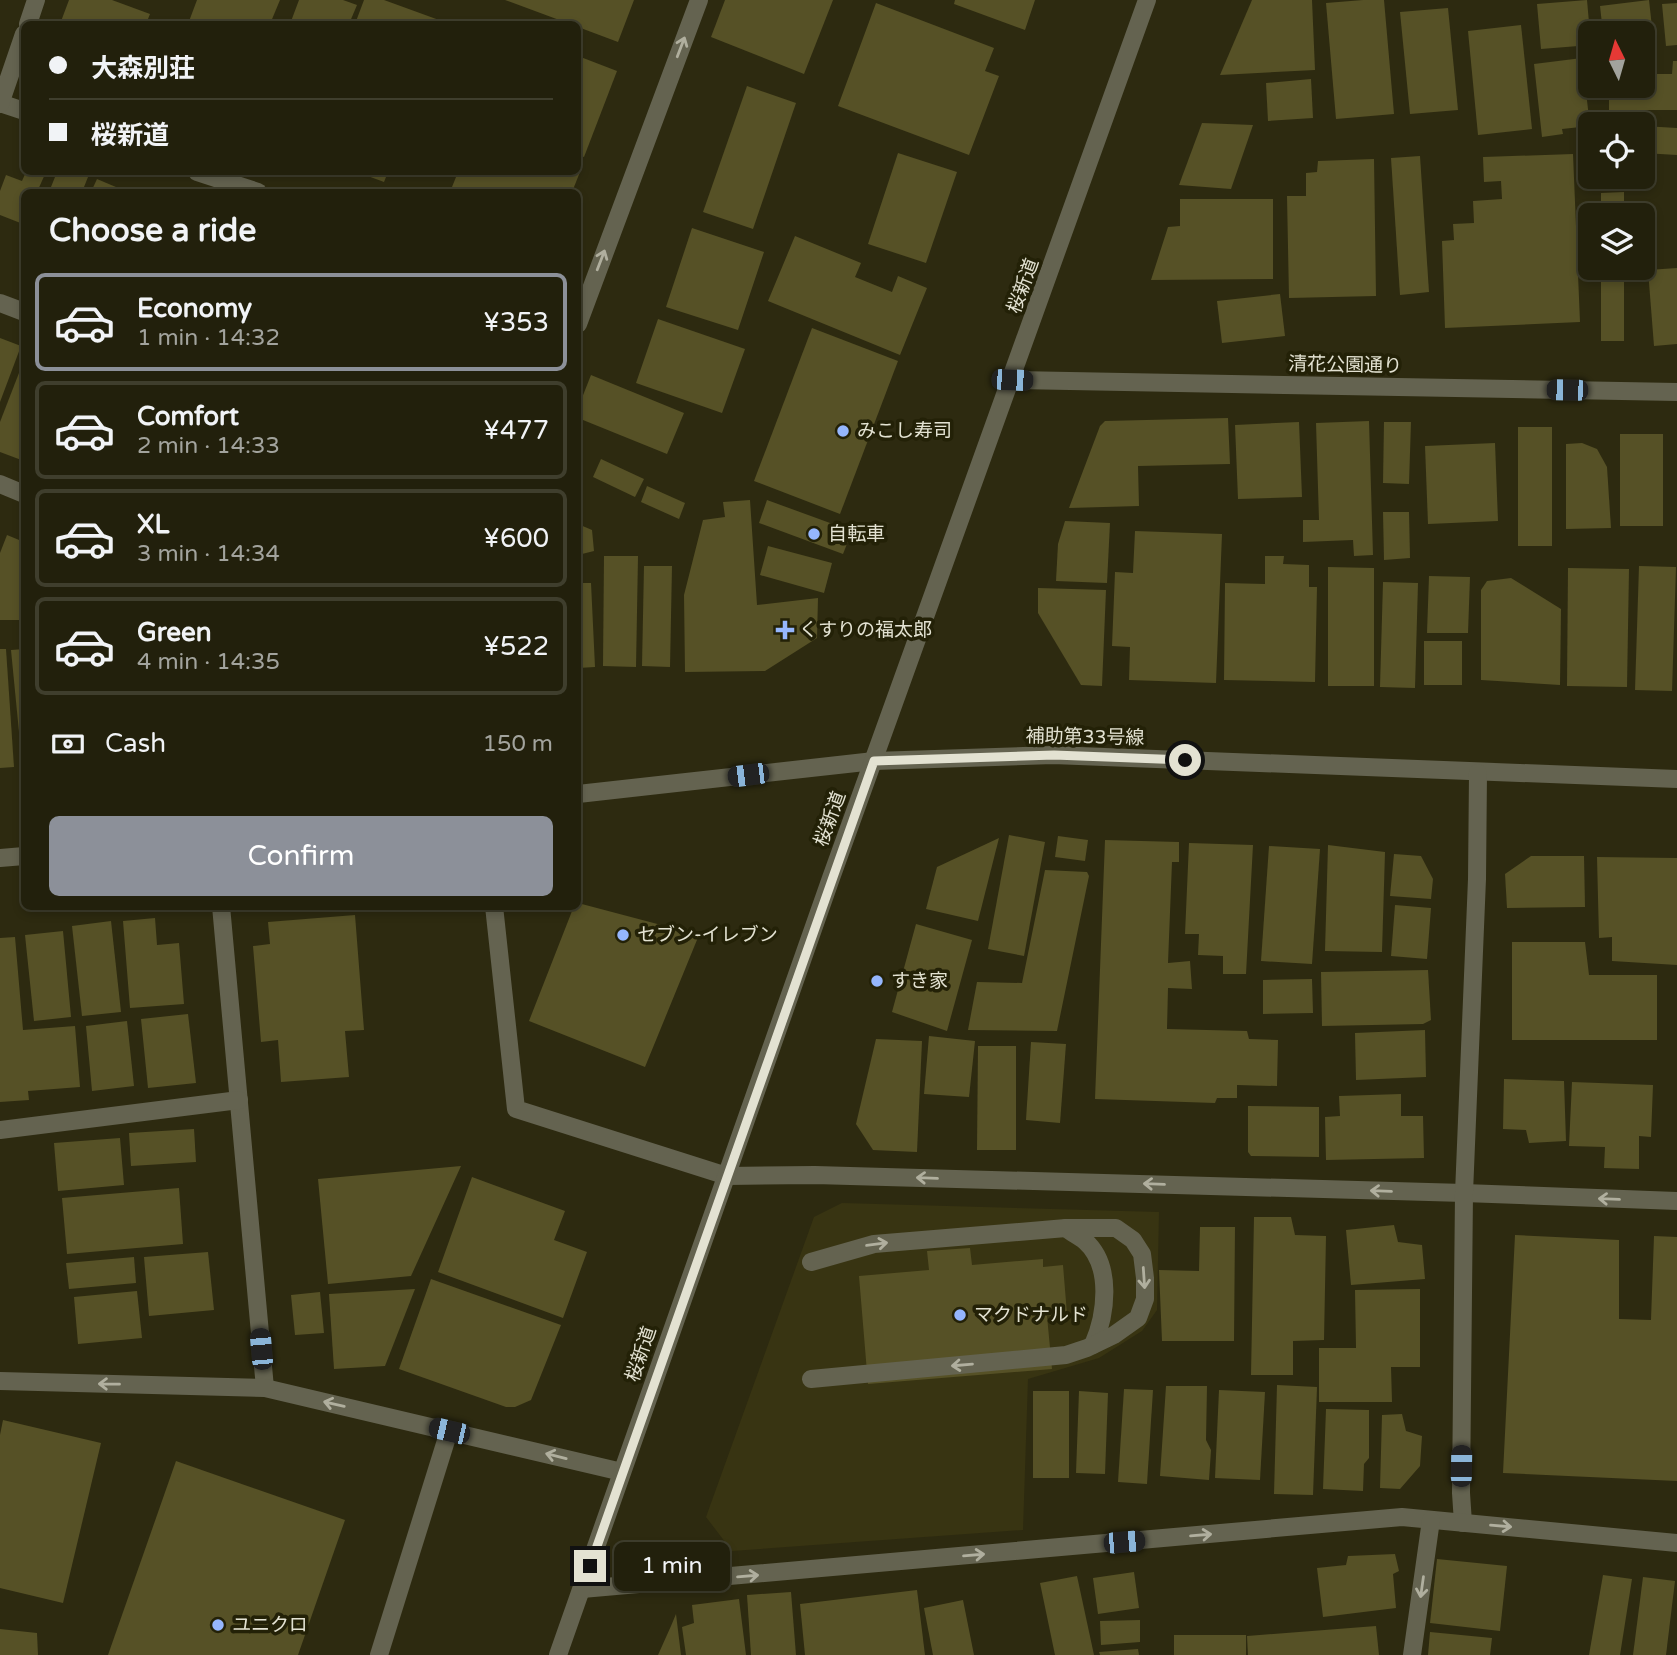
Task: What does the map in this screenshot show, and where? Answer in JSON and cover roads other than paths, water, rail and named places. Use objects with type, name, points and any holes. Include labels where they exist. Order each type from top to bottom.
[{"type":"street","points":[[29,21],[37,0]]},
{"type":"street","points":[[581,307],[699,0]]},
{"type":"street","name":"桜新道","points":[[558,1655],[1147,0]]},
{"type":"street","points":[[21,43],[0,103],[21,110]]},
{"type":"street","points":[[206,175],[249,189]]},
{"type":"street","points":[[0,303],[21,311]]},
{"type":"street","name":"清花公園通り","points":[[1012,380],[1677,393]]},
{"type":"street","points":[[0,484],[21,493]]},
{"type":"street","name":"補助第33号線","points":[[581,794],[874,761],[1054,755],[1677,779]]},
{"type":"street","points":[[1463,1523],[1464,1193],[1478,773]]},
{"type":"street","points":[[0,859],[21,856]]},
{"type":"street","points":[[221,910],[265,1388]]},
{"type":"street","points":[[494,910],[516,1109],[727,1177],[815,1175],[1677,1201]]},
{"type":"street","points":[[0,1130],[239,1100]]},
{"type":"street","points":[[811,1262],[874,1244],[1066,1228],[1116,1228],[1133,1240],[1142,1254],[1145,1299],[1138,1318],[1114,1335],[1066,1355],[811,1379]]},
{"type":"street","points":[[1066,1228],[1086,1242],[1098,1260],[1104,1309],[1101,1328],[1093,1345]]},
{"type":"street","points":[[0,1381],[265,1388],[622,1472]]},
{"type":"street","points":[[379,1655],[449,1431]]},
{"type":"street","points":[[582,1589],[1402,1517],[1677,1543]]},
{"type":"street","points":[[1412,1655],[1431,1520]]},
{"type":"place","name":"みこし寿司","points":[[843,431]]},
{"type":"place","name":"自転車","points":[[814,534]]},
{"type":"place","name":"くすりの福太郎","points":[[785,630]]},
{"type":"place","name":"セブン-イレブン","points":[[623,935]]},
{"type":"place","name":"すき家","points":[[877,981]]},
{"type":"place","name":"マクドナルド","points":[[960,1315]]},
{"type":"place","name":"ユニクロ","points":[[218,1625]]}]
